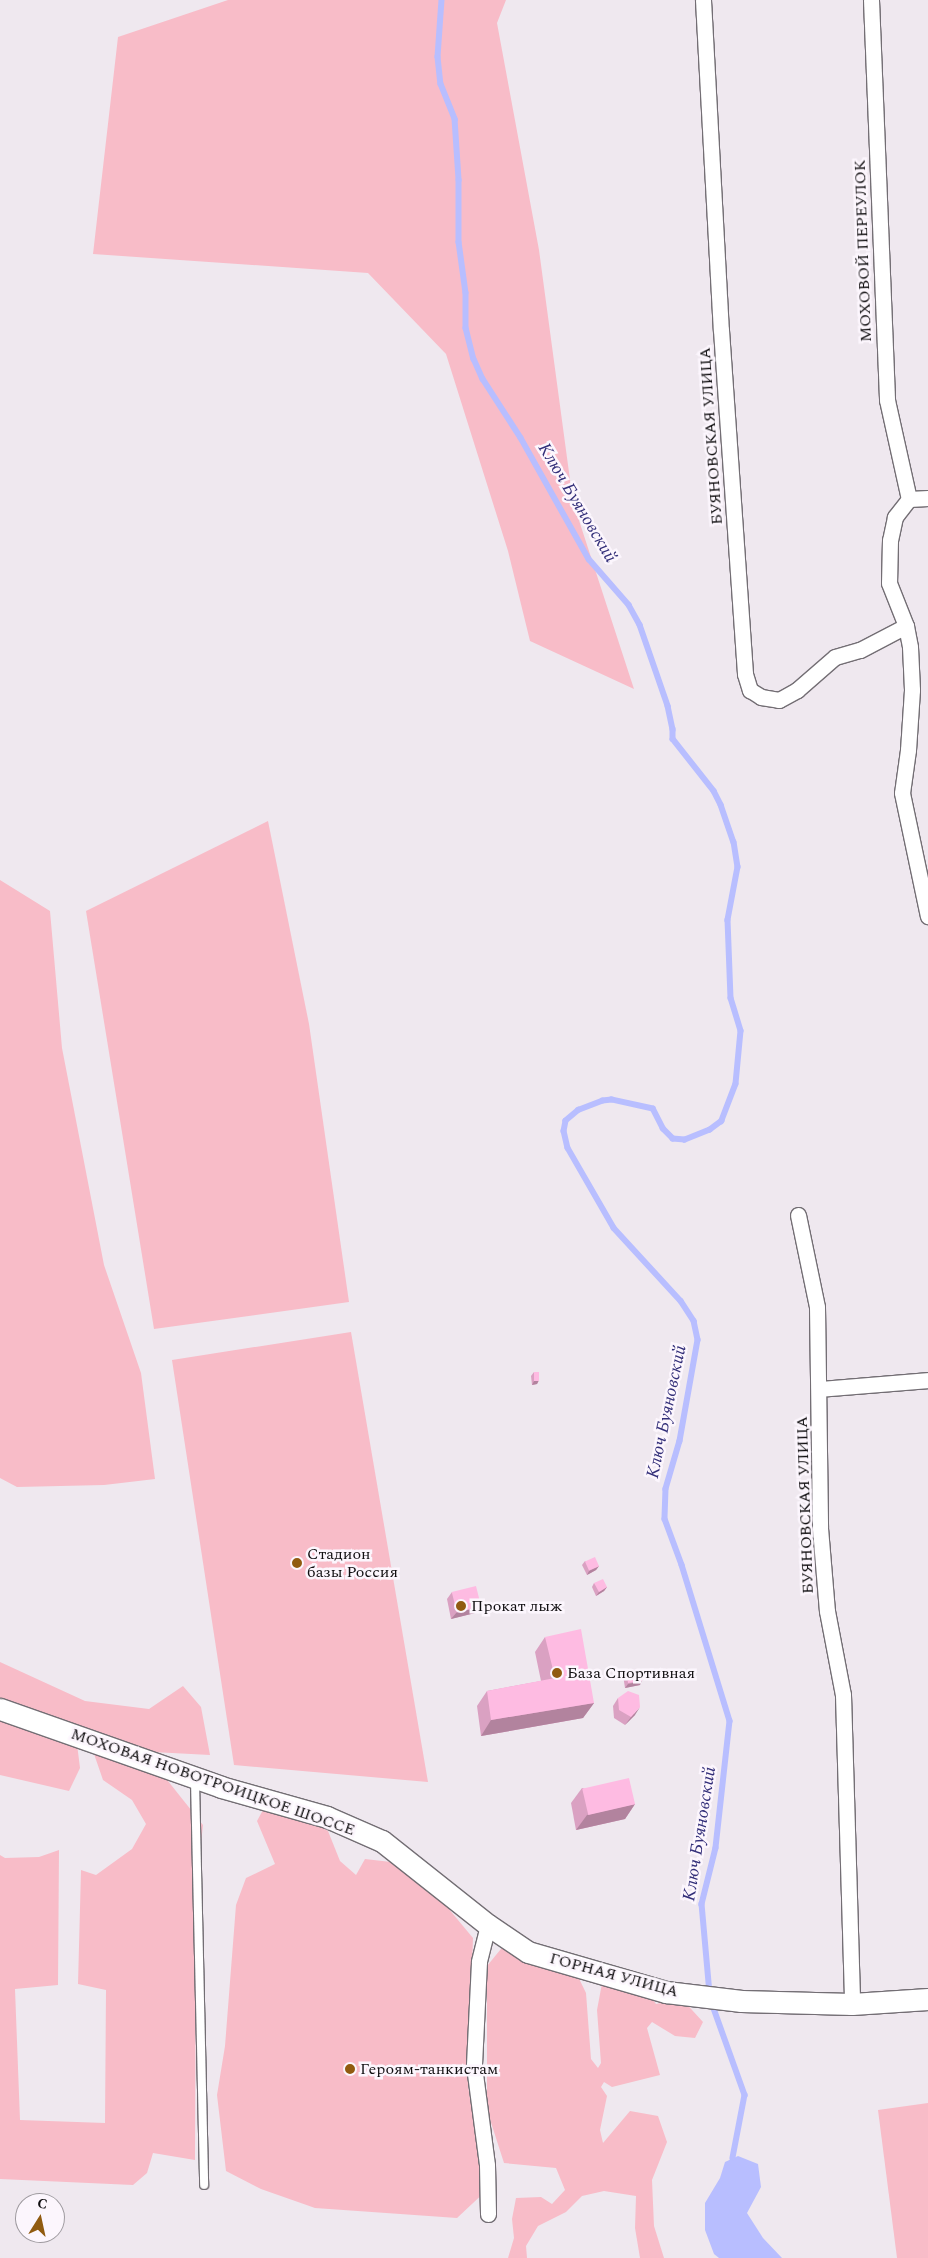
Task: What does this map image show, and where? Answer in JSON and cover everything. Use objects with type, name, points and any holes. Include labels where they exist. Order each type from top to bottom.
[{"type":"main road","name":"МОХОВАЯ НОВОТРОИЦКОЕ ШОССЕ","points":[[0,1709],[195,1776],[221,1787],[327,1817],[382,1841],[440,1888]]},
{"type":"main road","name":"ГОРНАЯ УЛИЦА","points":[[440,1888],[488,1925],[528,1952],[666,1992],[741,2001],[852,2004],[928,1999]]},
{"type":"street","name":"БУЯНОВСКАЯ УЛИЦА","points":[[703,0],[721,330],[745,674],[750,690],[761,696],[778,700],[797,690],[835,657],[860,650],[906,626]]},
{"type":"street","name":"МОХОВОЙ ПЕРЕУЛОК","points":[[871,0],[886,400],[910,499]]},
{"type":"street","points":[[928,498],[910,499],[895,517],[890,540],[890,583],[906,626],[910,647],[912,690],[908,750],[902,793],[928,916]]},
{"type":"street","name":"БУЯНОВСКАЯ УЛИЦА","points":[[798,1214],[817,1307],[820,1528],[826,1611],[843,1694],[852,2004]]},
{"type":"street","points":[[819,1389],[928,1380]]},
{"type":"street","points":[[488,1925],[479,1962],[474,2066],[487,2165],[488,2214]]},
{"type":"lane","points":[[195,1776],[204,2185]]},
{"type":"shaded area","points":[[228,0],[506,0],[497,23],[539,250],[573,502],[634,689],[530,641],[508,551],[446,354],[368,273],[93,254],[118,37]]},
{"type":"shaded area","points":[[268,821],[309,1024],[349,1302],[154,1329],[86,911]]},
{"type":"shaded area","points":[[0,880],[50,911],[62,1048],[104,1265],[141,1373],[155,1479],[104,1485],[17,1487],[0,1478]]},
{"type":"shaded area","name":"Стадион базы Россия","points":[[351,1332],[428,1782],[234,1765],[172,1360]]},
{"type":"shaded area","points":[[0,1662],[85,1701],[149,1709],[183,1686],[201,1707],[210,1755],[153,1752],[0,1698]]},
{"type":"shaded area","points":[[0,1709],[77,1744],[80,1768],[69,1791],[0,1775]]},
{"type":"shaded area","points":[[114,1753],[164,1776],[203,1825],[196,1888],[195,2160],[153,2153],[147,2173],[133,2185],[0,2179],[0,1855],[5,1858],[39,1857],[59,1850],[58,1985],[15,1989],[20,2120],[105,2123],[106,1990],[78,1984],[81,1870],[96,1875],[132,1849],[146,1824],[132,1800],[103,1780],[94,1754]]},
{"type":"shaded area","points":[[270,1797],[328,1831],[340,1861],[356,1875],[365,1859],[391,1862],[443,1902],[473,1938],[468,2086],[478,2146],[488,2189],[457,2218],[315,2208],[261,2189],[226,2171],[217,2095],[225,2046],[236,1905],[246,1878],[275,1864],[257,1821]]},
{"type":"shaded area","points":[[505,1944],[570,1960],[586,1993],[591,2059],[598,2068],[601,2063],[597,2010],[603,1978],[639,1981],[656,2004],[682,1999],[703,2022],[695,2038],[675,2036],[652,2022],[647,2028],[660,2075],[612,2087],[604,2082],[601,2087],[607,2096],[600,2130],[603,2143],[630,2111],[658,2116],[667,2142],[652,2180],[654,2226],[664,2258],[640,2258],[635,2228],[636,2196],[604,2191],[582,2196],[566,2212],[538,2226],[526,2246],[527,2258],[508,2258],[514,2238],[512,2219],[516,2198],[541,2197],[552,2204],[565,2190],[556,2168],[504,2163],[487,2110],[487,1966]]},
{"type":"shaded area","points":[[928,2103],[928,2258],[897,2258],[878,2110]]},
{"type":"water","points":[[738,2156],[758,2164],[761,2187],[747,2213],[763,2238],[782,2258],[719,2258],[714,2254],[705,2230],[705,2203],[720,2178],[725,2162]]},
{"type":"building","points":[[534,1372],[539,1372],[539,1381],[534,1381]]},
{"type":"building","points":[[595,1557],[599,1566],[589,1571],[585,1561]]},
{"type":"building","points":[[603,1579],[607,1587],[599,1592],[594,1583]]},
{"type":"building","points":[[476,1586],[481,1606],[457,1612],[452,1592]]},
{"type":"building","points":[[581,1629],[594,1703],[491,1720],[487,1691],[555,1678],[545,1637]]},
{"type":"building","points":[[640,1669],[642,1681],[628,1683],[626,1671]]},
{"type":"building","points":[[628,1691],[639,1695],[640,1707],[631,1717],[619,1710],[618,1698]]},
{"type":"building","points":[[629,1778],[635,1804],[588,1815],[582,1789]]},
{"type":"waterway","name":"Ключ Буяновский","points":[[442,0],[438,57],[441,84],[455,119],[459,180],[459,242],[466,293],[466,328],[474,359],[483,379],[521,438],[589,559],[629,605],[640,625],[668,706],[673,739],[714,791],[734,842],[738,867],[728,920],[731,998],[741,1031],[736,1084],[722,1121],[710,1130],[685,1140],[673,1139],[663,1129],[653,1109],[612,1100],[603,1101],[579,1110],[566,1121],[564,1131],[568,1148],[614,1228],[681,1301],[694,1321],[698,1340],[680,1441],[666,1489],[665,1519],[682,1565],[730,1721],[716,1848],[702,1904],[710,1993]]},
{"type":"waterway","name":"Ключ Буяновский","points":[[712,2003],[745,2095],[733,2158]]},
{"type":"place","name":"Стадион базы Россия","points":[[297,1563]]},
{"type":"place","name":"Прокат лыж","points":[[461,1606]]},
{"type":"place","name":"База Спортивная","points":[[557,1673]]},
{"type":"place","name":"Героям-танкистам","points":[[350,2069]]}]
